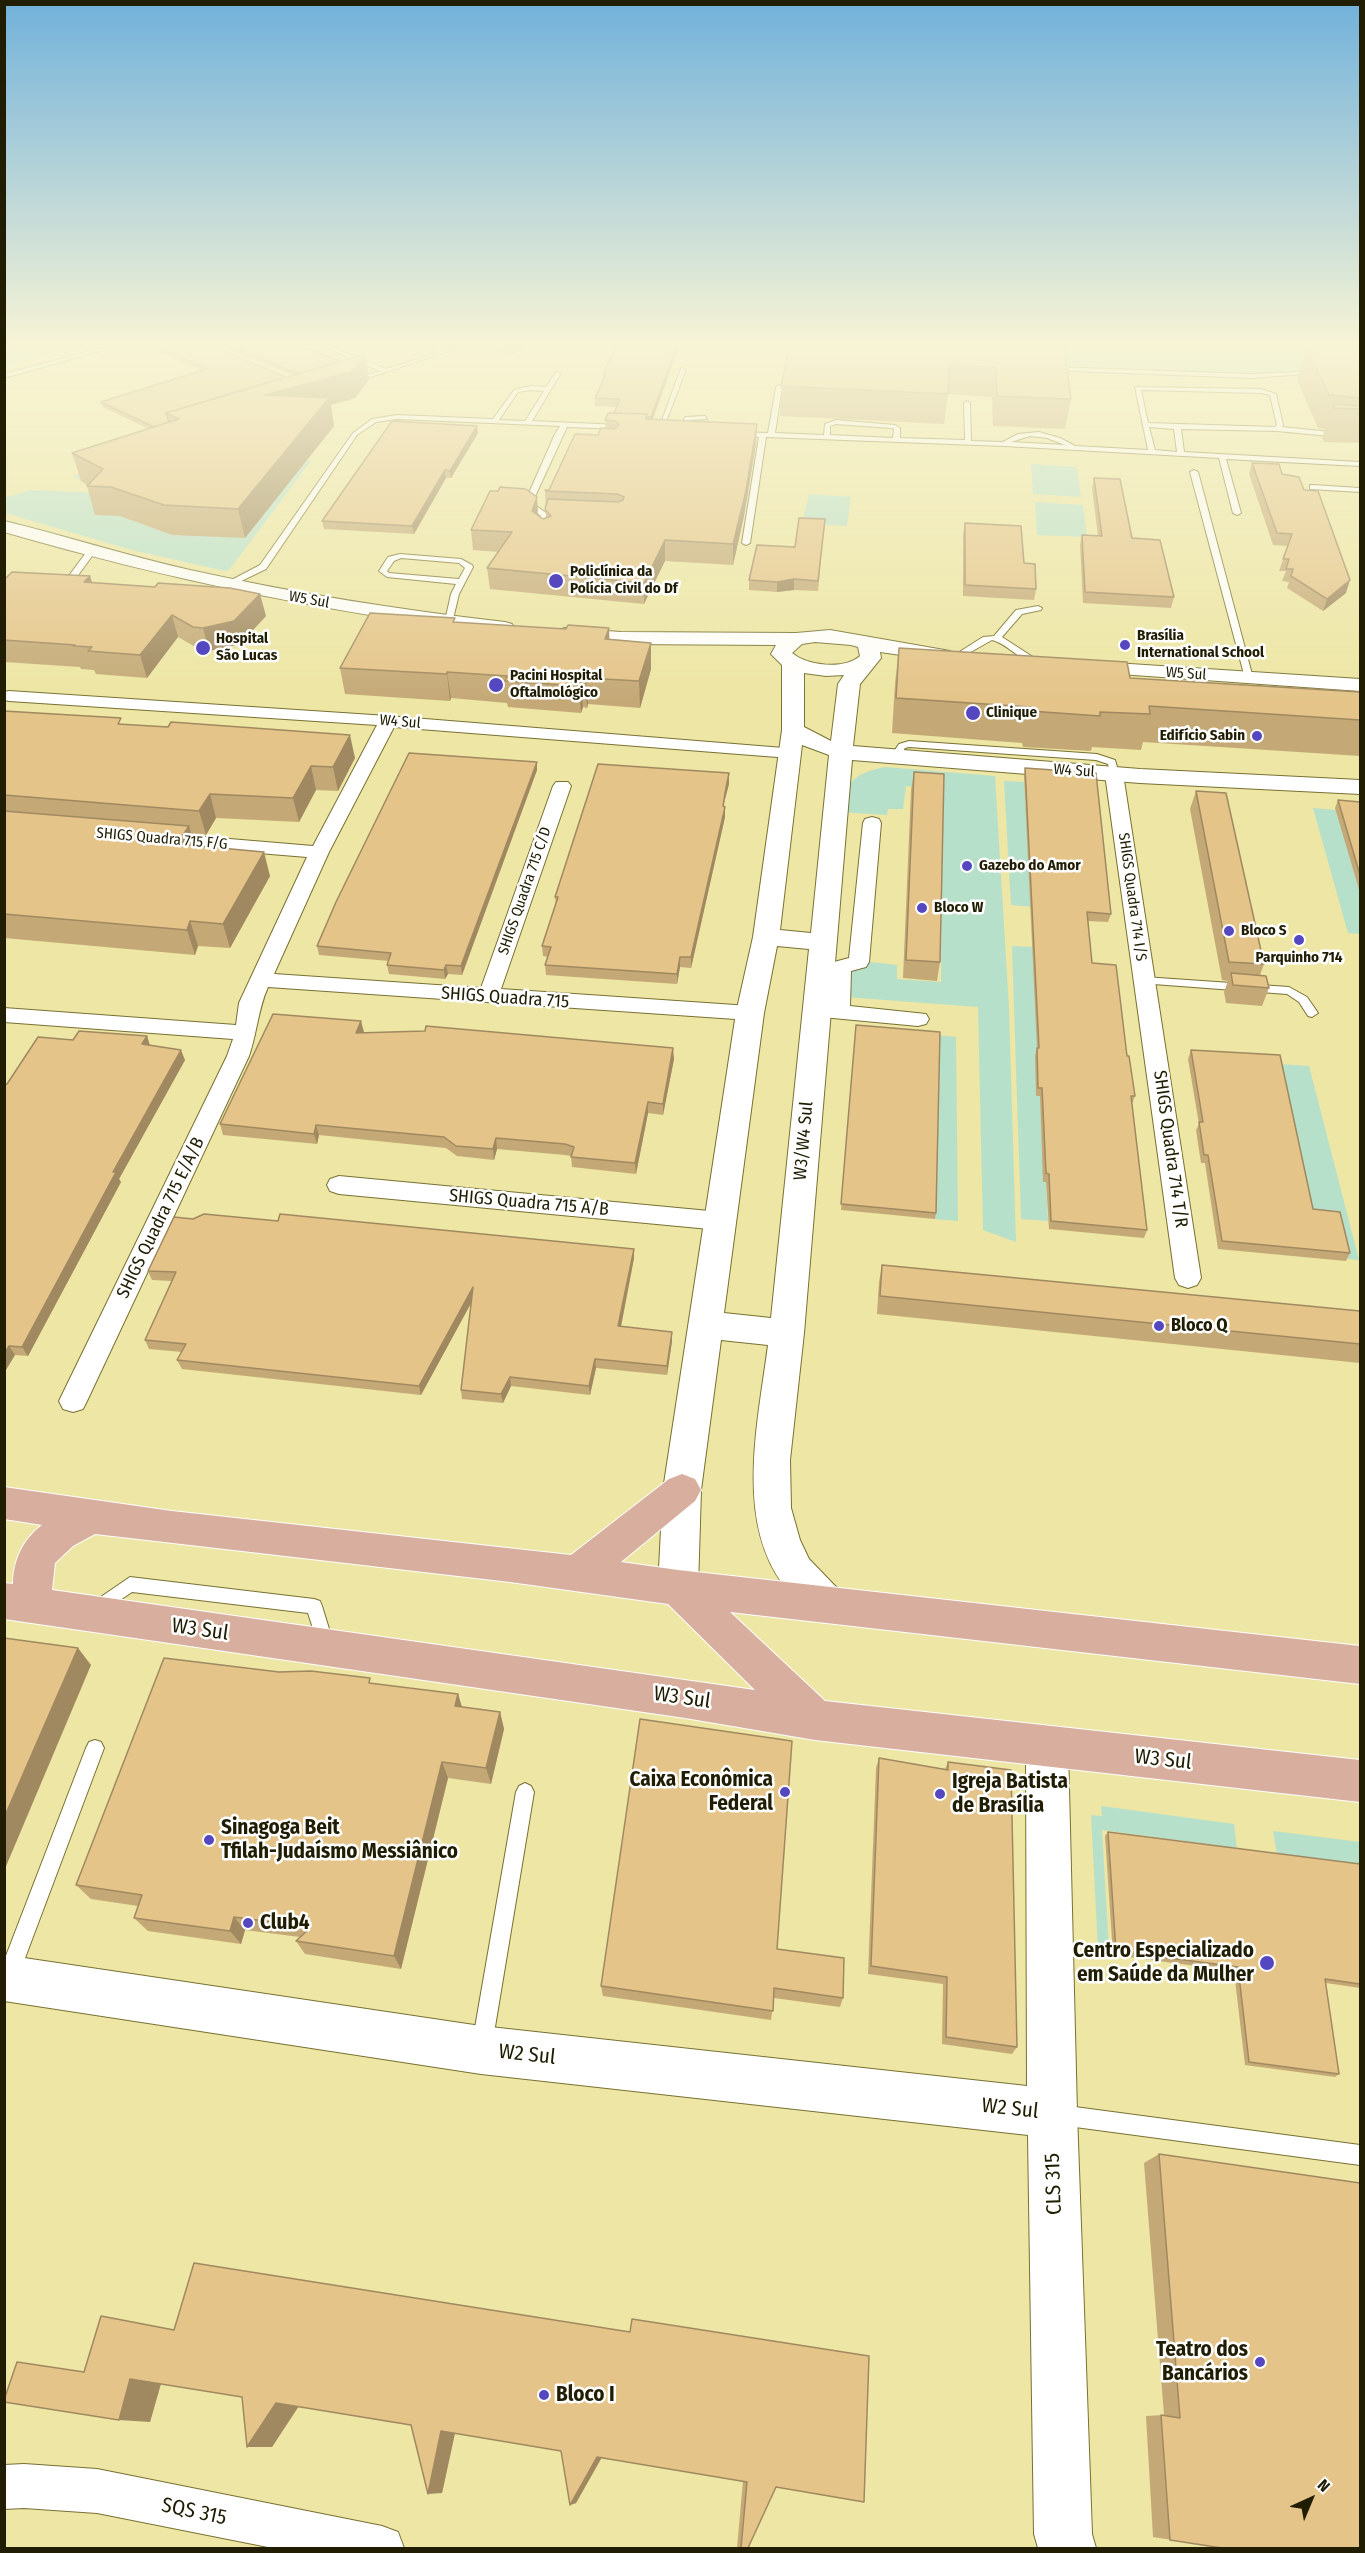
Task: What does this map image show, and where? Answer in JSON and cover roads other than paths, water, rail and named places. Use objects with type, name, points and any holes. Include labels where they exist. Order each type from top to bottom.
[{"type":"main road","name":"W5 Sul","points":[[4,526],[92,552],[226,585],[262,580],[449,621],[522,630]]},
{"type":"main road","points":[[543,632],[762,655],[792,654],[836,669],[862,666]]},
{"type":"main road","name":"W5 Sul","points":[[792,654],[839,637],[868,645],[957,656],[1360,685]]},
{"type":"main road","name":"W3/W4 Sul","points":[[826,1604],[795,1571],[781,1541],[772,1508],[772,1460],[827,1011],[825,942],[849,684],[871,658],[868,645]]},
{"type":"main road","points":[[792,654],[792,741],[766,937],[750,1013],[682,1490],[678,1588],[815,1720]]},
{"type":"main road","name":"W4 Sul","points":[[792,741],[816,743],[840,764],[895,757],[1114,774],[1360,787]]},
{"type":"main road","points":[[766,937],[825,942]]},
{"type":"main road","points":[[705,1325],[787,1333]]},
{"type":"main road","points":[[579,1572],[682,1490]]},
{"type":"main road","points":[[4,1503],[89,1518],[579,1572],[678,1588],[1357,1666]]},
{"type":"main road","points":[[20,1604],[31,1585],[32,1569],[36,1557],[44,1547],[58,1535],[89,1518]]},
{"type":"main road","name":"W3 Sul","points":[[20,1604],[684,1698],[815,1720],[1360,1781]]},
{"type":"main road","name":"CLS 315","points":[[1047,1747],[1052,2114],[1063,2534],[1067,2548]]},
{"type":"main road","name":"W2 Sul","points":[[6,1978],[481,2050],[1052,2114]]},
{"type":"street","name":"W4 Sul","points":[[9,696],[388,721],[792,741]]},
{"type":"street","points":[[4,1015],[246,1033],[250,1003],[319,852],[388,721]]},
{"type":"street","name":"SHIGS Quadra 714 I/S","points":[[1114,774],[1150,1020]]},
{"type":"street","name":"SHIGS Quadra 715 C/D","points":[[488,997],[562,786]]},
{"type":"street","points":[[872,823],[859,962],[842,967],[827,1011],[918,1019]]},
{"type":"street","name":"SHIGS Quadra 715 F/G","points":[[4,826],[319,852]]},
{"type":"street","name":"SHIGS Quadra 715","points":[[261,980],[750,1013]]},
{"type":"street","name":"SHIGS Quadra 714 T/R","points":[[1150,1020],[1188,1278]]},
{"type":"street","name":"SHIGS Quadra 715 E/A/B","points":[[74,1401],[238,1056],[246,1033]]},
{"type":"street","name":"SHIGS Quadra 715 A/B","points":[[339,1185],[720,1221]]},
{"type":"street","name":"SQS 315","points":[[4,2487],[24,2486],[97,2491],[382,2548]]},
{"type":"lane","points":[[262,580],[336,464]]},
{"type":"lane","points":[[545,464],[528,504],[545,515],[555,516]]},
{"type":"lane","points":[[746,543],[761,464]]},
{"type":"lane","points":[[1224,464],[1237,513]]},
{"type":"lane","points":[[1194,472],[1249,678]]},
{"type":"lane","points":[[1313,487],[1360,490]]},
{"type":"lane","points":[[545,515],[540,531],[546,536]]},
{"type":"lane","points":[[47,585],[57,586],[68,583],[92,552]]},
{"type":"lane","points":[[449,621],[455,594],[469,567],[461,561],[400,556],[392,560],[383,571],[387,575],[461,582]]},
{"type":"lane","points":[[998,639],[1019,612],[1038,608]]},
{"type":"lane","points":[[957,656],[969,652],[984,640],[998,639],[1006,641],[1015,650],[1036,663]]},
{"type":"lane","points":[[1144,981],[1289,991],[1299,996],[1312,1013]]},
{"type":"lane","points":[[6,1978],[95,1749]]},
{"type":"lane","points":[[481,2050],[525,1792]]},
{"type":"lane","points":[[1052,2114],[1360,2155]]},
{"type":"place","name":"Policlínica da Polícia Civil do Df","points":[[556,581]]},
{"type":"place","name":"Brasília International School","points":[[1125,645]]},
{"type":"place","name":"Hospital São Lucas","points":[[203,648]]},
{"type":"place","name":"Pacini Hospital Oftalmológico","points":[[496,685]]},
{"type":"place","name":"Clinique","points":[[973,713]]},
{"type":"place","name":"Edifício Sabin","points":[[1257,736]]},
{"type":"place","name":"Gazebo do Amor","points":[[967,866]]},
{"type":"place","name":"Bloco W","points":[[922,908]]},
{"type":"place","name":"Bloco S","points":[[1229,931]]},
{"type":"place","name":"Parquinho 714","points":[[1299,940]]},
{"type":"place","name":"Bloco Q","points":[[1159,1326]]},
{"type":"place","name":"Caixa Econômica Federal","points":[[785,1792]]},
{"type":"place","name":"Igreja Batista de Brasília","points":[[940,1794]]},
{"type":"place","name":"Sinagoga Beit Tfilah-Judaísmo Messiânico","points":[[209,1840]]},
{"type":"place","name":"Club4","points":[[248,1923]]},
{"type":"place","name":"Centro Especializado em Saúde da Mulher","points":[[1267,1963]]},
{"type":"place","name":"Teatro dos Bancários","points":[[1260,2362]]},
{"type":"place","name":"Bloco I","points":[[544,2395]]}]
